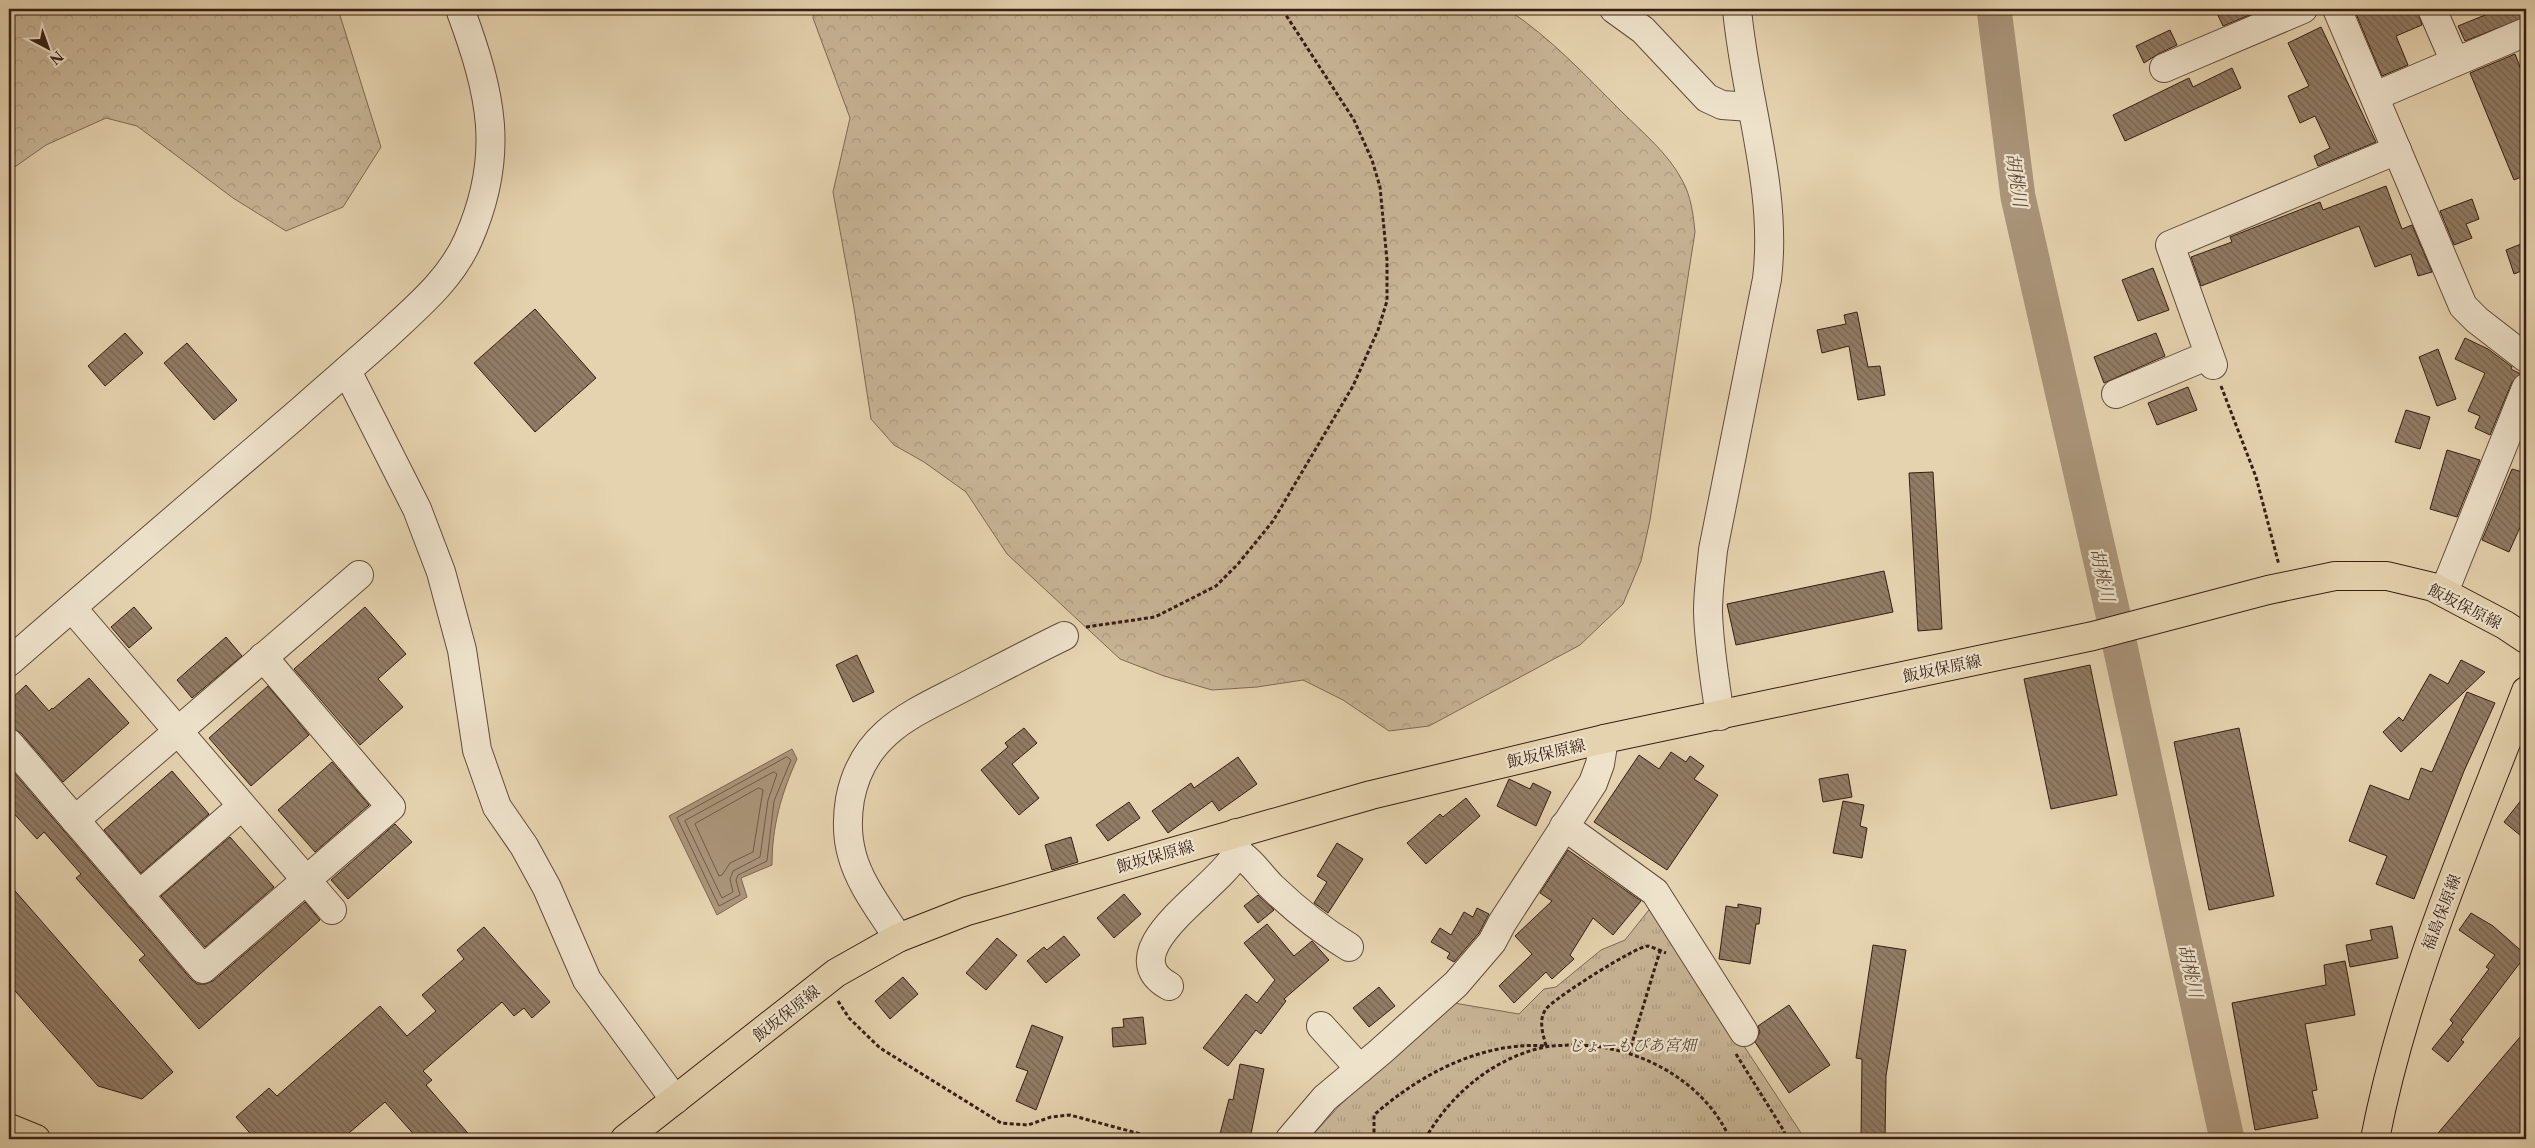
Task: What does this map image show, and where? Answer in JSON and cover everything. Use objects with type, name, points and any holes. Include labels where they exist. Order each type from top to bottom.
[{"type":"main road","name":"飯坂保原線","points":[[625,1139],[825,981],[898,938],[967,911],[1236,842],[1371,795],[1604,739],[2093,636],[2284,586],[2335,576],[2387,576],[2433,587],[2505,625],[2526,639]]},
{"type":"main road","name":"福島保原線","points":[[2375,1139],[2421,964],[2526,691]]},
{"type":"main road","points":[[9,1128],[36,1139]]},
{"type":"street","points":[[9,662],[347,371],[429,296],[448,274],[466,245],[483,199],[492,152],[490,115],[480,62],[460,9]]},
{"type":"street","points":[[1614,9],[1643,30],[1707,98],[1722,105],[1751,107]]},
{"type":"street","points":[[1720,716],[1708,612],[1709,583],[1713,550],[1767,279],[1771,249],[1769,204],[1751,107],[1737,9]]},
{"type":"street","points":[[2164,68],[2303,9]]},
{"type":"street","points":[[2337,9],[2464,306],[2477,320],[2526,358]]},
{"type":"street","points":[[2432,9],[2455,62]]},
{"type":"street","points":[[2375,96],[2526,32]]},
{"type":"street","points":[[2116,394],[2211,360],[2170,245],[2397,150]]},
{"type":"street","points":[[347,371],[417,509],[441,572],[462,650],[477,750],[497,807],[524,846],[547,888],[587,980],[675,1100]]},
{"type":"street","points":[[2444,592],[2526,388]]},
{"type":"street","points":[[75,820],[359,575]]},
{"type":"street","points":[[72,608],[332,910]]},
{"type":"street","points":[[898,938],[859,874],[852,855],[848,830],[849,808],[853,782],[862,763],[881,736],[910,715],[1064,636]]},
{"type":"street","points":[[9,743],[202,969],[392,806],[263,657]]},
{"type":"street","points":[[1290,1139],[1325,1098],[1435,1005],[1475,964],[1492,942],[1502,923],[1593,783],[1600,764],[1604,739]]},
{"type":"street","points":[[139,894],[242,806]]},
{"type":"street","points":[[1564,826],[1655,892],[1738,1040]]},
{"type":"street","points":[[1236,842],[1242,855],[1271,886],[1312,923],[1349,947]]},
{"type":"street","points":[[1169,986],[1156,976],[1152,970],[1150,962],[1154,950],[1174,919],[1225,869],[1236,842]]},
{"type":"street","points":[[1321,1026],[1360,1069]]},
{"type":"path","points":[[1064,636],[1085,627],[1155,617],[1216,586],[1238,564],[1273,521],[1353,386],[1378,330],[1387,301],[1387,260],[1380,187],[1372,160],[1354,120],[1282,9]]},
{"type":"path","points":[[2211,360],[2256,478],[2272,531],[2284,586]]},
{"type":"path","points":[[1546,1046],[1542,1027],[1543,1020],[1546,1008],[1553,1002],[1600,968],[1631,952],[1647,946],[1668,954]]},
{"type":"path","points":[[1629,1053],[1660,951]]},
{"type":"path","points":[[825,981],[849,1018],[880,1048],[1001,1123],[1028,1125],[1051,1117],[1070,1115],[1159,1139]]},
{"type":"path","points":[[1738,1040],[1784,1131],[1786,1139]]},
{"type":"path","points":[[1374,1139],[1374,1115],[1389,1102],[1433,1075],[1480,1053],[1506,1046],[1600,1047],[1629,1053],[1665,1069],[1684,1082],[1716,1116],[1730,1139]]},
{"type":"path","points":[[1425,1139],[1438,1119],[1469,1084],[1508,1060],[1546,1046]]},
{"type":"green space","points":[[9,9],[338,9],[381,147],[343,207],[286,231],[233,198],[137,126],[106,118],[46,145],[9,171]]},
{"type":"green space","points":[[814,9],[1507,9],[1523,20],[1567,57],[1662,152],[1676,170],[1690,198],[1695,232],[1650,520],[1641,561],[1623,604],[1580,645],[1429,726],[1389,731],[1343,700],[1303,680],[1257,687],[1212,690],[1164,676],[1120,659],[1007,554],[966,492],[924,462],[894,445],[871,419],[854,308],[833,192],[850,118],[813,18]]},
{"type":"green space","name":"じょーもぴあ宮畑","points":[[1652,906],[1805,1139],[1309,1139],[1341,1104],[1454,1003],[1519,1014],[1544,989],[1556,987],[1601,950],[1625,940]]},
{"type":"water","points":[[792,749],[797,759],[786,785],[779,811],[772,851],[772,865],[741,878],[747,897],[717,915],[669,816]]},
{"type":"building","points":[[2215,9],[2264,9],[2223,26]]},
{"type":"building","points":[[2354,9],[2417,9],[2422,25],[2396,36],[2408,65],[2382,76]]},
{"type":"building","points":[[2500,9],[2526,9],[2526,17],[2465,41],[2458,26]]},
{"type":"building","points":[[2321,27],[2376,142],[2318,166],[2314,156],[2330,148],[2315,116],[2300,123],[2288,96],[2309,86],[2288,43]]},
{"type":"building","points":[[2170,30],[2177,45],[2144,63],[2136,46]]},
{"type":"building","points":[[2515,54],[2526,82],[2526,175],[2514,180],[2470,73]]},
{"type":"building","points":[[2232,68],[2241,88],[2125,141],[2113,115],[2189,78],[2193,87]]},
{"type":"building","points":[[2386,186],[2402,229],[2412,225],[2432,272],[2418,276],[2411,254],[2375,267],[2359,226],[2201,286],[2191,257],[2232,242],[2230,237],[2320,202],[2323,210]]},
{"type":"building","points":[[2472,199],[2479,219],[2466,224],[2472,238],[2454,245],[2440,211]]},
{"type":"building","points":[[2526,242],[2526,269],[2514,274],[2506,250]]},
{"type":"building","points":[[2153,268],[2169,310],[2138,321],[2122,280]]},
{"type":"building","points":[[535,309],[596,378],[535,432],[474,363]]},
{"type":"building","points":[[1857,312],[1868,367],[1880,366],[1885,395],[1858,400],[1849,346],[1822,353],[1817,330],[1846,324],[1844,315]]},
{"type":"building","points":[[125,333],[143,353],[105,386],[88,366]]},
{"type":"building","points":[[2156,333],[2165,356],[2104,383],[2094,357]]},
{"type":"building","points":[[2465,338],[2488,349],[2512,367],[2511,369],[2521,374],[2512,382],[2490,435],[2475,428],[2480,416],[2468,411],[2485,373],[2455,359]]},
{"type":"building","points":[[187,343],[237,400],[214,420],[164,363]]},
{"type":"building","points":[[2438,349],[2456,399],[2437,406],[2419,357]]},
{"type":"building","points":[[2188,387],[2197,410],[2157,425],[2148,403]]},
{"type":"building","points":[[2406,410],[2430,417],[2420,449],[2395,442]]},
{"type":"building","points":[[2447,450],[2480,460],[2457,517],[2430,509]]},
{"type":"building","points":[[2512,469],[2526,473],[2526,514],[2509,552],[2482,540]]},
{"type":"building","points":[[1933,472],[1942,629],[1918,631],[1909,473]]},
{"type":"building","points":[[1884,571],[1893,612],[1736,645],[1727,604]]},
{"type":"building","points":[[134,607],[152,628],[129,648],[111,627]]},
{"type":"building","points":[[365,607],[406,654],[378,679],[403,707],[360,745],[294,669]]},
{"type":"building","points":[[226,637],[242,656],[192,698],[177,680]]},
{"type":"building","points":[[857,655],[874,692],[853,702],[836,665]]},
{"type":"building","points":[[2461,660],[2485,672],[2401,752],[2383,732],[2399,717],[2403,721],[2430,674],[2448,684]]},
{"type":"building","points":[[2090,665],[2117,795],[2051,809],[2024,679]]},
{"type":"building","points":[[89,678],[129,723],[63,782],[21,733],[9,728],[9,701],[26,685],[49,711]]},
{"type":"building","points":[[268,686],[309,735],[251,786],[209,738]]},
{"type":"building","points":[[2467,692],[2495,703],[2464,771],[2414,899],[2376,884],[2387,856],[2349,841],[2370,785],[2409,800],[2421,768],[2432,772]]},
{"type":"building","points":[[1024,728],[1037,743],[1012,764],[1039,798],[1019,815],[981,770],[1008,747],[1005,743]]},
{"type":"building","points":[[2239,728],[2274,896],[2209,910],[2174,742]]},
{"type":"building","points":[[1671,752],[1686,762],[1690,756],[1704,766],[1694,779],[1718,795],[1667,870],[1594,822],[1639,755],[1659,769]]},
{"type":"building","points":[[1238,757],[1257,784],[1219,811],[1212,801],[1168,833],[1152,811],[1191,783],[1194,788]]},
{"type":"building","points":[[332,762],[369,805],[315,852],[278,810]]},
{"type":"building","points":[[9,767],[197,984],[213,981],[305,902],[320,920],[199,1029],[139,960],[145,955],[76,878],[81,874],[44,832],[37,839],[9,808]]},
{"type":"building","points":[[172,771],[209,814],[141,873],[104,830]]},
{"type":"building","points":[[1848,774],[1852,797],[1823,802],[1819,779]]},
{"type":"building","points":[[1509,779],[1530,789],[1533,783],[1551,792],[1536,826],[1497,806]]},
{"type":"building","points":[[2526,794],[2526,840],[2504,822]]},
{"type":"building","points":[[1466,798],[1480,816],[1426,864],[1407,843],[1440,814],[1443,817]]},
{"type":"building","points":[[1843,801],[1864,805],[1860,826],[1867,828],[1862,858],[1833,853]]},
{"type":"building","points":[[1129,802],[1140,818],[1108,841],[1096,825]]},
{"type":"building","points":[[395,824],[412,842],[348,899],[331,880]]},
{"type":"building","points":[[230,837],[274,887],[205,947],[161,896]]},
{"type":"building","points":[[1071,837],[1078,862],[1052,870],[1045,845]]},
{"type":"building","points":[[1337,843],[1363,859],[1328,913],[1314,903],[1327,882],[1317,876]]},
{"type":"building","points":[[1568,850],[1641,901],[1613,935],[1593,918],[1570,955],[1574,959],[1552,979],[1546,972],[1514,1003],[1499,986],[1532,954],[1515,936],[1552,901],[1540,893]]},
{"type":"building","points":[[9,884],[173,1072],[142,1099],[98,1086],[9,984]]},
{"type":"building","points":[[1124,894],[1141,914],[1114,938],[1097,918]]},
{"type":"building","points":[[1258,895],[1274,910],[1258,923],[1244,906]]},
{"type":"building","points":[[1738,904],[1761,908],[1759,924],[1756,924],[1750,964],[1719,959],[1726,906],[1738,908]]},
{"type":"building","points":[[1477,908],[1489,914],[1479,933],[1454,962],[1447,958],[1450,953],[1431,942],[1440,928],[1451,935],[1464,912],[1473,917]]},
{"type":"building","points":[[2471,913],[2493,926],[2526,955],[2461,1040],[2464,1042],[2448,1062],[2432,1049],[2453,1023],[2450,1020],[2489,969],[2486,967],[2495,955],[2459,930]]},
{"type":"building","points":[[1267,924],[1294,956],[1312,941],[1329,960],[1284,999],[1286,1001],[1261,1034],[1256,1030],[1228,1066],[1203,1048],[1246,994],[1257,1003],[1275,980],[1244,943]]},
{"type":"building","points":[[2392,926],[2398,958],[2350,967],[2346,945],[2372,940],[2370,930]]},
{"type":"building","points":[[484,927],[550,1002],[532,1018],[524,1008],[514,1016],[502,1002],[423,1071],[432,1080],[426,1085],[473,1139],[418,1139],[385,1102],[342,1139],[255,1139],[236,1117],[269,1088],[277,1096],[380,1006],[407,1036],[436,1011],[422,995],[464,959],[457,950]]},
{"type":"building","points":[[1064,936],[1080,955],[1046,983],[1027,961],[1044,947],[1047,950]]},
{"type":"building","points":[[997,938],[1017,955],[986,990],[966,973]]},
{"type":"building","points":[[1873,945],[1906,950],[1886,1076],[1885,1139],[1861,1139],[1862,1059],[1856,1058]]},
{"type":"building","points":[[2345,961],[2355,1015],[2305,1024],[2317,1090],[2312,1091],[2318,1118],[2255,1130],[2232,1003],[2326,985],[2324,965]]},
{"type":"building","points":[[903,977],[918,994],[890,1019],[875,1001]]},
{"type":"building","points":[[1379,987],[1395,1006],[1369,1027],[1353,1008]]},
{"type":"building","points":[[1789,1005],[1830,1065],[1789,1093],[1755,1042],[1760,1032],[1758,1026]]},
{"type":"building","points":[[1143,1017],[1146,1044],[1113,1047],[1112,1028],[1124,1027],[1123,1019]]},
{"type":"building","points":[[1032,1025],[1063,1037],[1036,1110],[1016,1101],[1028,1071],[1016,1067]]},
{"type":"building","points":[[2526,1030],[2526,1139],[2433,1139]]},
{"type":"building","points":[[1240,1064],[1264,1069],[1250,1139],[1220,1134],[1229,1099],[1233,1100]]},
{"type":"waterway","name":"胡桃川","points":[[1994,9],[2018,197],[2115,623],[2227,1139]]}]
